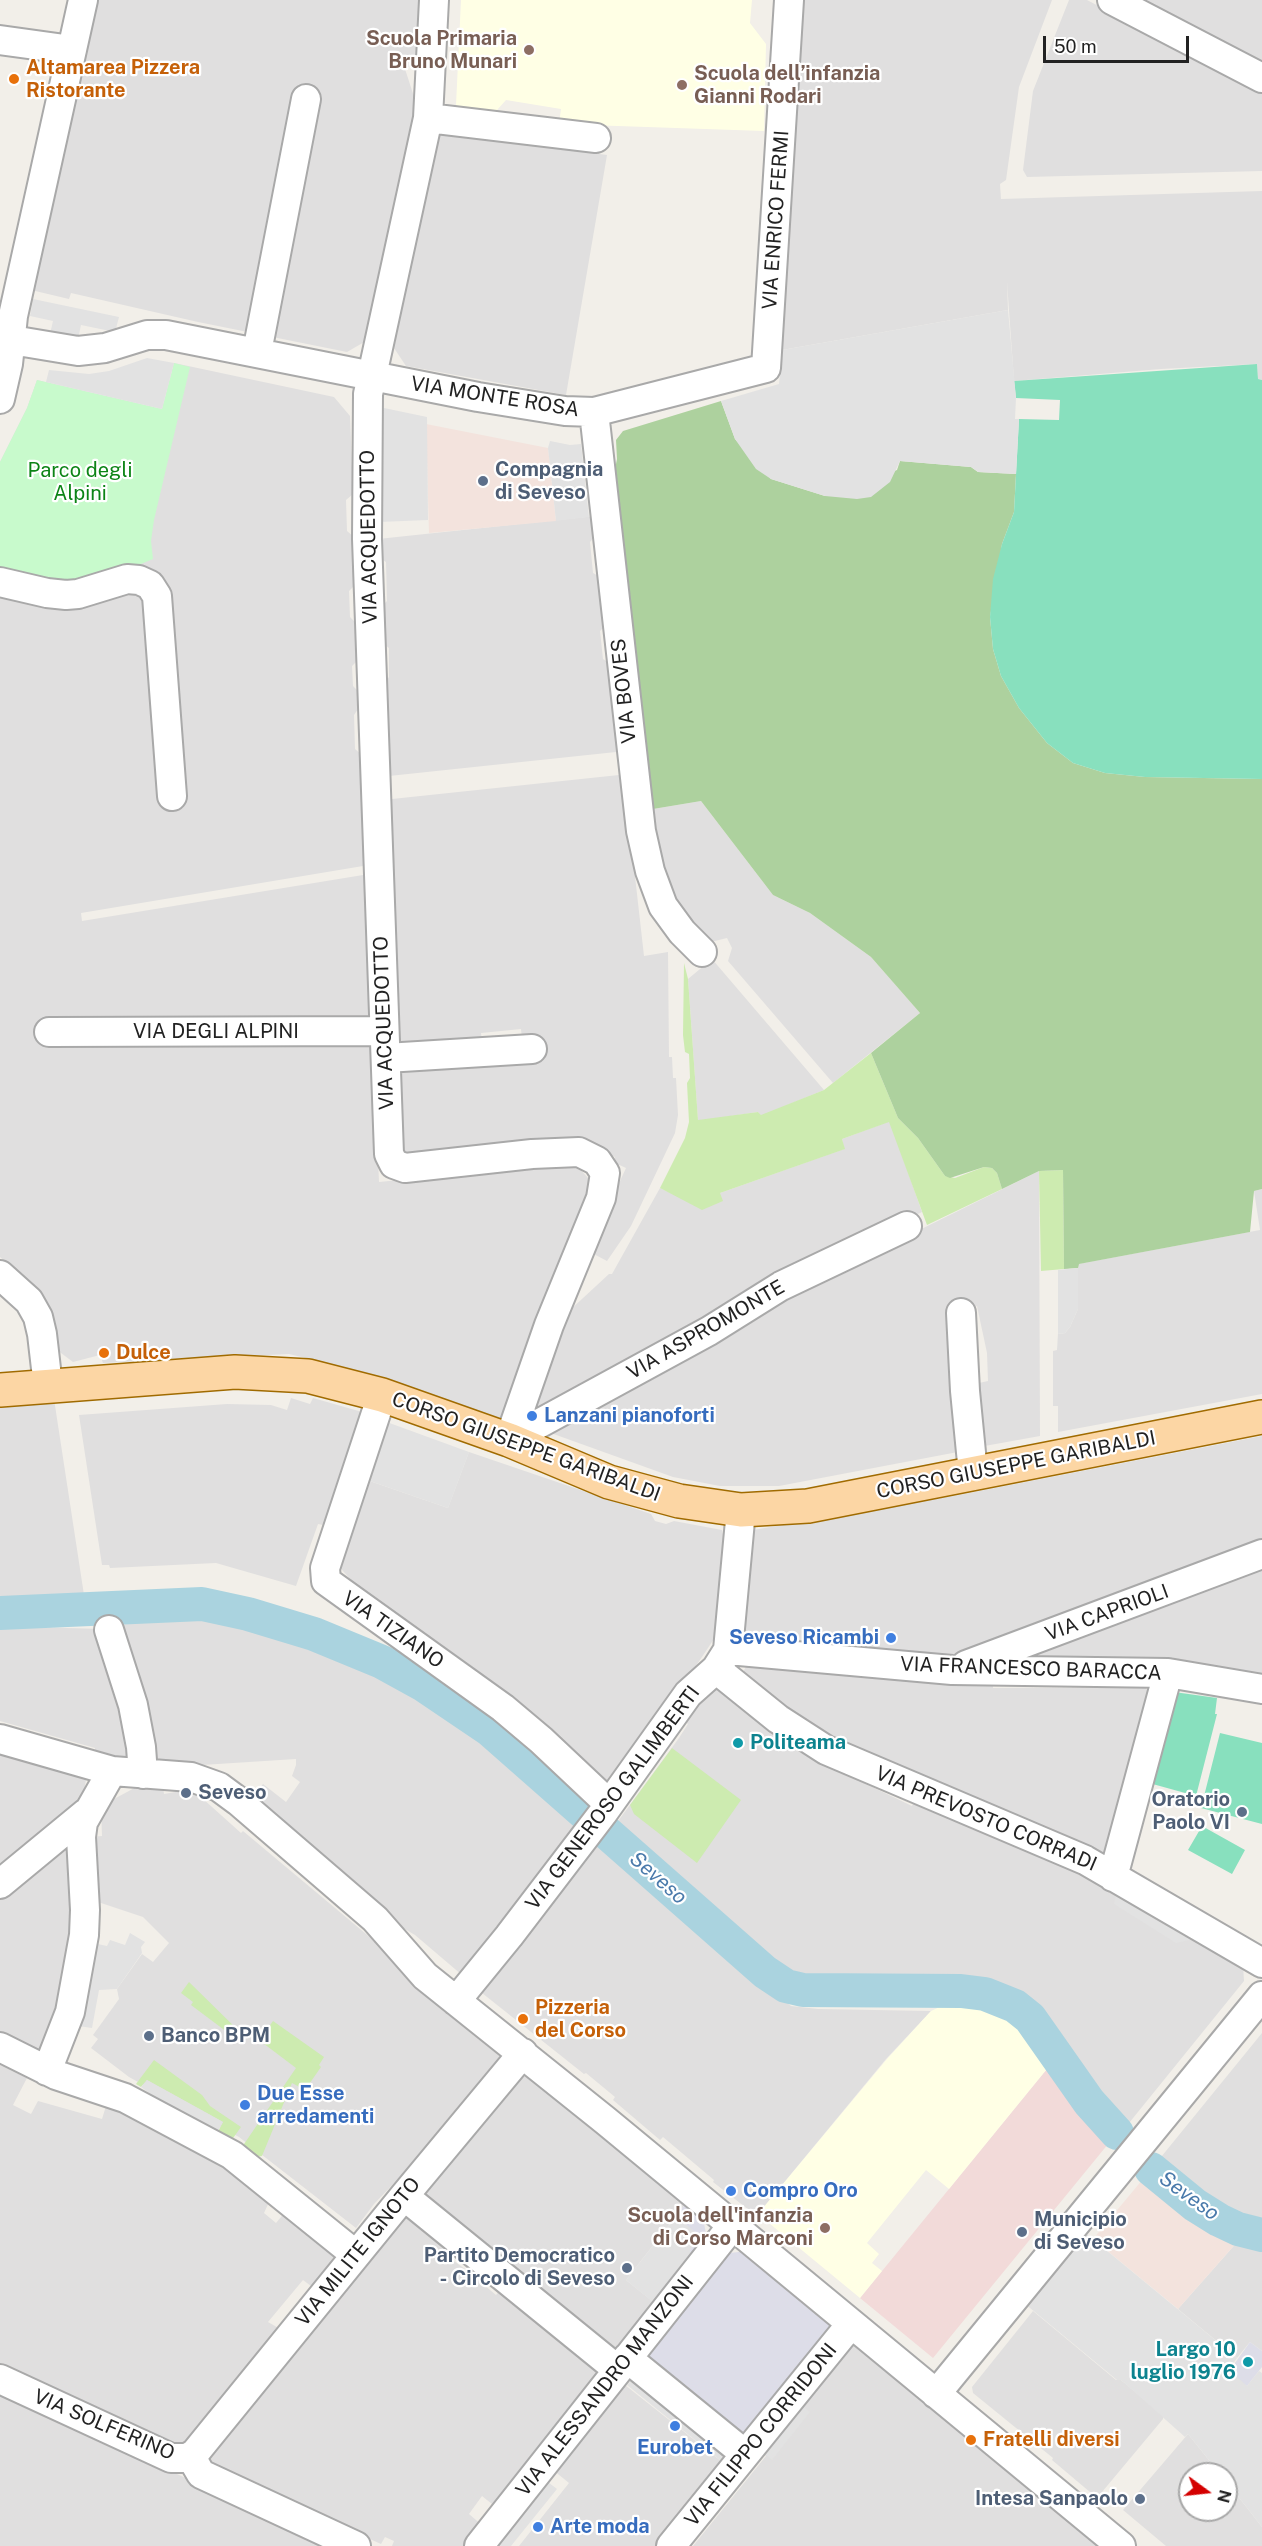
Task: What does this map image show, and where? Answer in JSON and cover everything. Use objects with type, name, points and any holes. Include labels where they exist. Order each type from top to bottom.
[{"type":"main road","name":"CORSO GIUSEPPE GARIBALDI","points":[[0,1390],[200,1374],[258,1372],[308,1376],[382,1395],[509,1440],[609,1482],[679,1502],[741,1510],[808,1506],[1262,1417]]},
{"type":"street","points":[[0,399],[8,364],[5,338],[13,316],[83,0]]},
{"type":"street","name":"VIA ACQUEDOTTO","points":[[434,0],[428,118],[368,394],[367,539],[389,1154],[392,1162],[399,1167],[408,1168],[570,1151],[579,1152],[597,1161],[605,1173],[601,1198],[549,1325],[509,1440]]},
{"type":"street","name":"VIA ENRICO FERMI","points":[[766,368],[789,0]]},
{"type":"street","points":[[1112,0],[1262,78]]},
{"type":"street","points":[[0,40],[72,50]]},
{"type":"street","points":[[257,352],[306,99]]},
{"type":"street","points":[[428,118],[596,138]]},
{"type":"street","name":"VIA MONTE ROSA","points":[[5,338],[78,351],[105,348],[147,335],[166,335],[522,405],[594,412],[766,368]]},
{"type":"street","name":"VIA BOVES","points":[[594,412],[641,831],[650,871],[663,906],[682,933],[702,952]]},
{"type":"street","points":[[0,582],[66,595],[78,594],[127,579],[139,580],[150,585],[157,596],[172,795]]},
{"type":"street","name":"VIA DEGLI ALPINI","points":[[49,1032],[532,1049]]},
{"type":"street","name":"VIA ASPROMONTE","points":[[509,1440],[699,1336],[781,1286],[907,1226]]},
{"type":"street","points":[[0,1275],[29,1301],[38,1317],[48,1386]]},
{"type":"street","points":[[961,1313],[965,1391],[974,1473]]},
{"type":"street","name":"VIA TIZIANO","points":[[382,1395],[325,1568],[326,1581],[503,1708],[540,1740],[606,1809]]},
{"type":"street","points":[[722,1660],[741,1510]]},
{"type":"street","name":"VIA CAPRIOLI","points":[[952,1670],[1262,1554]]},
{"type":"street","points":[[109,1630],[133,1705],[141,1747],[143,1774]]},
{"type":"street","name":"VIA GENEROSO GALIMBERTI","points":[[456,2001],[606,1809],[688,1694],[722,1660]]},
{"type":"street","name":"VIA FRANCESCO BARACCA","points":[[722,1660],[952,1670],[1168,1673],[1262,1689]]},
{"type":"street","name":"VIA PREVOSTO CORRADI","points":[[722,1660],[778,1719],[826,1750],[1085,1860],[1262,1963]]},
{"type":"street","points":[[1113,1877],[1168,1673]]},
{"type":"street","points":[[0,1739],[100,1768],[204,1780],[229,1794],[375,1919],[411,1962],[456,2001],[523,2053],[1120,2546]]},
{"type":"street","points":[[47,2071],[70,2012],[83,1946],[86,1910],[81,1837],[100,1768]]},
{"type":"street","points":[[0,1884],[86,1813]]},
{"type":"street","points":[[936,2394],[1262,1996]]},
{"type":"street","points":[[0,2047],[69,2080],[125,2098],[232,2155],[357,2255]]},
{"type":"street","name":"VIA MILITE IGNOTO","points":[[195,2453],[523,2053]]},
{"type":"street","points":[[404,2196],[623,2364],[745,2454]]},
{"type":"street","name":"VIA ALESSANDRO MANZONI","points":[[479,2546],[732,2226]]},
{"type":"street","name":"VIA FILIPPO CORRIDONI","points":[[671,2546],[851,2324]]},
{"type":"street","name":"VIA SOLFERINO","points":[[0,2379],[171,2458],[188,2458],[195,2453]]},
{"type":"street","name":"VIA SOLFERINO","points":[[195,2453],[194,2463],[201,2474],[356,2546]]},
{"type":"shaded area","points":[[98,0],[423,0],[420,61],[405,69],[418,109],[366,341],[347,352],[198,322],[71,293],[69,299],[31,290]]},
{"type":"shaded area","points":[[461,0],[752,0],[750,23],[766,44],[764,131],[559,124],[561,109],[506,100],[489,119],[456,105]]},
{"type":"shaded area","points":[[803,0],[1052,0],[1019,87],[1006,180],[1000,184],[1001,199],[1262,191],[1262,380],[1258,379],[1257,364],[1014,381],[1007,282],[1008,310],[782,350]]},
{"type":"shaded area","points":[[1069,0],[1087,0],[1262,92],[1262,171],[1027,177],[1023,170],[1033,91]]},
{"type":"shaded area","points":[[1137,0],[1262,0],[1262,65]]},
{"type":"shaded area","points":[[438,132],[607,155],[566,395],[406,366],[394,348]]},
{"type":"shaded area","points":[[33,299],[119,317],[115,332],[81,325],[78,339],[50,334],[53,321],[30,316]]},
{"type":"shaded area","points":[[1008,310],[1016,398],[1015,419],[1019,419],[1016,474],[978,472],[971,467],[900,461],[890,482],[871,497],[857,499],[825,496],[771,479],[756,469],[735,439],[721,401],[779,384],[782,350]]},
{"type":"shaded area","points":[[147,358],[174,363],[162,409],[46,382],[49,370],[89,374],[109,371]]},
{"type":"shaded area","points":[[174,363],[334,397],[350,416],[353,494],[346,500],[347,531],[354,537],[356,584],[349,591],[350,617],[357,624],[358,660],[352,666],[353,686],[360,693],[360,706],[354,715],[355,749],[363,756],[366,863],[363,866],[81,913],[82,921],[363,875],[366,878],[379,1182],[565,1164],[578,1167],[589,1179],[589,1190],[506,1420],[335,1365],[289,1354],[103,1363],[100,1355],[73,1362],[57,1350],[44,1297],[0,1257],[0,462],[27,408],[37,380],[162,409]]},
{"type":"shaded area","points":[[384,408],[427,417],[428,520],[379,522],[381,416]]},
{"type":"shaded area","points":[[426,424],[548,448],[556,521],[429,533]]},
{"type":"shaded area","points":[[550,441],[570,445],[581,444],[589,517],[556,521],[548,448]]},
{"type":"shaded area","points":[[595,516],[597,534],[590,542],[593,573],[602,578],[607,624],[600,631],[603,659],[611,664],[620,746],[616,752],[389,776],[383,685],[389,677],[389,648],[381,642],[380,608],[387,601],[386,562],[379,557],[378,539]]},
{"type":"shaded area","points":[[619,775],[624,779],[644,956],[668,952],[669,1057],[672,1057],[673,1078],[676,1078],[678,1115],[675,1133],[631,1226],[607,1261],[588,1251],[626,1168],[613,1162],[615,1157],[602,1152],[407,1156],[400,1153],[395,1067],[522,1039],[521,1029],[481,1033],[482,1042],[395,1049],[388,804],[392,799]]},
{"type":"shaded area","points":[[701,801],[773,895],[810,913],[871,957],[920,1013],[833,1083],[728,961],[732,948],[727,938],[711,942],[672,899],[667,885],[670,883],[647,810]]},
{"type":"shaded area","points":[[712,959],[824,1090],[761,1116],[758,1112],[698,1121],[688,979]]},
{"type":"shaded area","points":[[890,1121],[922,1212],[859,1243],[539,1422],[522,1416],[569,1311],[609,1274],[612,1274],[660,1188],[700,1207],[720,1193],[844,1149],[842,1139]]},
{"type":"shaded area","points":[[1039,1171],[1040,1436],[979,1447],[970,1385],[988,1381],[987,1353],[977,1306],[957,1314],[963,1451],[779,1486],[720,1486],[673,1477],[548,1432],[554,1422],[889,1245]]},
{"type":"shaded area","points":[[1262,1189],[1262,1394],[1058,1432],[1058,1406],[1053,1406],[1053,1351],[1057,1350],[1058,1334],[1065,1333],[1070,1327],[1078,1309],[1078,1264],[1260,1230],[1254,1191]]},
{"type":"shaded area","points":[[1078,1268],[1078,1309],[1070,1327],[1065,1333],[1058,1334],[1058,1270]]},
{"type":"shaded area","points":[[291,1398],[310,1404],[313,1398],[362,1412],[323,1525],[318,1524],[296,1586],[216,1563],[110,1568],[109,1565],[102,1565],[79,1415],[227,1404],[271,1405],[287,1410]]},
{"type":"shaded area","points":[[54,1399],[84,1595],[0,1602],[0,1407]]},
{"type":"shaded area","points":[[384,1421],[469,1452],[448,1508],[364,1479]]},
{"type":"shaded area","points":[[1262,1436],[1262,1549],[985,1652],[948,1656],[745,1640],[745,1603],[753,1530],[959,1495]]},
{"type":"shaded area","points":[[469,1452],[651,1514],[655,1521],[666,1524],[674,1521],[722,1530],[726,1547],[720,1630],[663,1715],[608,1790],[368,1599],[335,1562],[364,1479],[448,1508]]},
{"type":"shaded area","points":[[1262,1560],[1262,1682],[1029,1659],[1025,1650]]},
{"type":"shaded area","points":[[192,1614],[220,1617],[220,1619],[294,1638],[363,1663],[460,1719],[458,1723],[514,1760],[582,1823],[462,1975],[415,1935],[388,1919],[250,1801],[263,1784],[286,1802],[300,1782],[292,1776],[296,1759],[202,1765],[152,1760],[114,1627],[147,1619]]},
{"type":"shaded area","points":[[0,1626],[101,1629],[135,1766],[108,1758],[108,1754],[95,1750],[95,1748],[0,1721]]},
{"type":"shaded area","points":[[747,1665],[993,1683],[993,1688],[1145,1687],[1153,1697],[1123,1822],[1103,1856],[824,1736],[748,1680],[743,1672]]},
{"type":"shaded area","points":[[717,1685],[775,1729],[793,1749],[912,1806],[915,1799],[1075,1867],[1243,1965],[1244,1981],[1125,2128],[1093,2093],[1076,2060],[1046,2015],[1033,2003],[1003,1985],[986,1979],[965,1977],[821,1981],[795,1979],[785,1974],[761,1957],[613,1828],[679,1738],[688,1724],[684,1721],[705,1694],[709,1696]]},
{"type":"shaded area","points":[[0,1750],[87,1773],[81,1811],[0,1874]]},
{"type":"shaded area","points":[[140,1785],[163,1787],[164,1794],[192,1789],[241,1833],[243,1831],[507,2052],[422,2154],[374,2204],[356,2228],[239,2137],[129,2077],[91,2048],[98,2039],[93,2035],[119,1999],[117,1989],[142,1954],[153,1962],[169,1943],[143,1917],[92,1900],[89,1837],[102,1836],[101,1806]]},
{"type":"shaded area","points":[[602,1837],[679,1905],[677,1907],[791,2006],[818,2009],[931,2011],[886,2059],[758,2214],[749,2210],[713,2182],[714,2180],[663,2137],[660,2140],[613,2100],[615,2097],[586,2073],[584,2074],[477,1989]]},
{"type":"shaded area","points":[[65,1845],[73,1848],[78,1907],[60,2009],[38,2055],[0,2037],[0,1897]]},
{"type":"shaded area","points":[[1118,1888],[1199,1938],[1176,1943],[1114,1904]]},
{"type":"shaded area","points":[[130,1933],[145,1942],[141,1947],[142,1953],[117,1989],[99,1990],[92,2028],[78,2026],[93,1943],[107,1946],[110,1940],[125,1945]]},
{"type":"shaded area","points":[[944,2005],[973,2007],[1004,2016],[1032,2038],[1051,2064],[949,2189],[926,2170],[867,2243],[879,2254],[872,2263],[882,2271],[860,2298],[758,2214],[887,2059],[931,2011]]},
{"type":"shaded area","points":[[1262,2033],[1262,2220],[1230,2212],[1157,2162]]},
{"type":"shaded area","points":[[1051,2064],[1072,2100],[1113,2138],[933,2358],[860,2298]]},
{"type":"shaded area","points":[[0,2065],[27,2078],[13,2105],[31,2114],[38,2101],[102,2119],[106,2106],[122,2111],[231,2168],[270,2200],[264,2213],[276,2223],[286,2211],[336,2257],[311,2286],[303,2280],[268,2322],[282,2330],[180,2448],[0,2367]]},
{"type":"shaded area","points":[[523,2076],[531,2078],[687,2202],[626,2280],[656,2304],[616,2356],[419,2196],[515,2081]]},
{"type":"shaded area","points":[[147,2080],[223,2122],[216,2135],[184,2119],[141,2087]]},
{"type":"shaded area","points":[[1143,2179],[1190,2216],[1239,2240],[1178,2309],[1093,2239]]},
{"type":"shaded area","points":[[687,2202],[703,2217],[707,2240],[691,2257],[690,2250],[701,2237],[676,2216]]},
{"type":"shaded area","points":[[409,2212],[453,2248],[447,2256],[496,2295],[502,2288],[603,2370],[497,2508],[482,2496],[469,2514],[483,2526],[466,2546],[392,2546],[394,2541],[385,2537],[381,2544],[210,2467],[208,2457]]},
{"type":"shaded area","points":[[676,2216],[701,2236],[690,2250],[691,2257],[654,2303],[626,2280]]},
{"type":"shaded area","points":[[1083,2231],[1237,2358],[1232,2365],[1247,2386],[1259,2371],[1262,2373],[1262,2527],[1238,2496],[1238,2462],[1210,2462],[1188,2434],[1185,2437],[1121,2380],[1117,2380],[1024,2303]]},
{"type":"shaded area","points":[[1239,2240],[1262,2245],[1262,2351],[1250,2342],[1237,2358],[1178,2309]]},
{"type":"shaded area","points":[[748,2251],[841,2326],[744,2446],[637,2359],[720,2254]]},
{"type":"shaded area","points":[[1033,2311],[1116,2380],[1121,2380],[1163,2415],[1163,2419],[1097,2498],[1052,2460],[1053,2458],[973,2393],[972,2387]]},
{"type":"shaded area","points":[[851,2338],[1103,2546],[693,2546],[766,2456],[761,2451]]},
{"type":"shaded area","name":"Largo 10 luglio 1976","points":[[1250,2342],[1262,2351],[1262,2367],[1247,2386],[1230,2370]]},
{"type":"shaded area","points":[[637,2374],[730,2449],[721,2461],[627,2385]]},
{"type":"shaded area","points":[[620,2381],[726,2465],[658,2546],[519,2546],[569,2483],[553,2470]]},
{"type":"shaded area","points":[[0,2389],[99,2438],[333,2546],[0,2546]]},
{"type":"shaded area","points":[[799,2403],[810,2412],[772,2460],[761,2451]]},
{"type":"shaded area","points":[[1188,2434],[1210,2462],[1178,2462],[1178,2522],[1238,2522],[1238,2496],[1262,2527],[1262,2546],[1166,2546],[1123,2510]]},
{"type":"shaded area","points":[[544,2479],[557,2489],[511,2546],[491,2546]]},
{"type":"green space","name":"Parco degli Alpini","points":[[174,363],[190,367],[154,520],[151,541],[153,559],[119,573],[89,581],[41,578],[0,569],[0,462],[27,408],[37,380],[162,409]]},
{"type":"green space","points":[[1257,364],[1258,379],[1262,380],[1262,779],[1145,777],[1105,773],[1073,763],[1047,743],[1019,708],[1001,676],[993,649],[990,617],[993,579],[1002,544],[1014,512],[1019,419],[1059,420],[1060,400],[1016,398],[1014,381]]},
{"type":"green space","points":[[721,401],[735,439],[771,479],[825,496],[897,470],[900,461],[971,467],[978,472],[1016,474],[1014,512],[1002,544],[990,617],[993,649],[1001,676],[1019,708],[1047,743],[1073,763],[1105,773],[1145,777],[1262,779],[1262,1189],[1254,1191],[1250,1232],[1079,1264],[1078,1268],[1064,1269],[1063,1170],[1039,1171],[1002,1189],[997,1173],[992,1168],[984,1167],[950,1178],[945,1176],[918,1138],[898,1118],[871,1053],[920,1013],[871,957],[810,913],[773,895],[701,801],[647,810],[612,484],[617,459],[616,440],[623,431]]},
{"type":"green space","points":[[684,963],[688,979],[698,1120],[758,1112],[761,1115],[824,1090],[871,1053],[898,1118],[918,1138],[945,1176],[955,1178],[984,1167],[992,1168],[997,1173],[1002,1189],[927,1225],[889,1122],[842,1139],[845,1149],[720,1193],[723,1201],[702,1210],[660,1188],[685,1138],[689,1122],[687,1083],[690,1078],[689,1054],[685,1052],[683,1035]]},
{"type":"green space","points":[[1063,1170],[1064,1269],[1041,1271],[1039,1171]]},
{"type":"green space","points":[[1174,1692],[1217,1698],[1215,1714],[1217,1714],[1196,1796],[1149,1783]]},
{"type":"green space","points":[[1220,1733],[1262,1743],[1262,1824],[1201,1808]]},
{"type":"green space","points":[[672,1748],[741,1800],[697,1863],[634,1814],[630,1805]]},
{"type":"green space","points":[[1202,1826],[1245,1850],[1232,1874],[1188,1850]]},
{"type":"green space","points":[[189,1982],[243,2035],[239,2041],[191,2005],[193,2002],[181,1993]]},
{"type":"green space","points":[[273,2021],[324,2057],[319,2065],[321,2067],[305,2090],[292,2083],[262,2156],[256,2157],[242,2147],[296,2068],[247,2031],[248,2029],[261,2038]]},
{"type":"green space","points":[[154,2060],[202,2095],[210,2106],[241,2127],[231,2141],[217,2133],[223,2122],[147,2080],[141,2087],[136,2084]]},
{"type":"pier","points":[[1123,2126],[1157,2162],[1143,2179],[1110,2143]]},
{"type":"waterway","name":"Seveso","points":[[0,1613],[202,1604],[248,1614],[314,1634],[382,1662],[422,1684],[490,1730],[765,1972],[786,1986],[803,1990],[961,1991],[985,1994],[1015,2006],[1030,2018],[1089,2102],[1117,2133]]},
{"type":"waterway","name":"Seveso","points":[[1151,2169],[1195,2205],[1219,2220],[1238,2229],[1262,2235]]},
{"type":"place","name":"Scuola Primaria Bruno Munari","points":[[529,50]]},
{"type":"place","name":"Altamarea Pizzera Ristorante","points":[[14,79]]},
{"type":"place","name":"Scuola dell’infanzia Gianni Rodari","points":[[682,85]]},
{"type":"place","name":"Compagnia di Seveso","points":[[483,481]]},
{"type":"place","name":"Dulce","points":[[104,1353]]},
{"type":"place","name":"Lanzani pianoforti","points":[[532,1416]]},
{"type":"place","name":"Seveso Ricambi","points":[[891,1638]]},
{"type":"place","name":"Politeama","points":[[738,1743]]},
{"type":"place","name":"Seveso","points":[[186,1793]]},
{"type":"place","name":"Oratorio Paolo VI","points":[[1242,1812]]},
{"type":"place","name":"Pizzeria del Corso","points":[[523,2019]]},
{"type":"place","name":"Banco BPM","points":[[149,2036]]},
{"type":"place","name":"Due Esse arredamenti","points":[[245,2105]]},
{"type":"place","name":"Compro Oro","points":[[731,2191]]},
{"type":"place","name":"Scuola dell'infanzia di Corso Marconi","points":[[825,2228]]},
{"type":"place","name":"Municipio di Seveso","points":[[1022,2232]]},
{"type":"place","name":"Partito Democratico - Circolo di Seveso","points":[[627,2268]]},
{"type":"place","name":"Largo 10 luglio 1976","points":[[1248,2362]]},
{"type":"place","name":"Eurobet","points":[[675,2426]]},
{"type":"place","name":"Fratelli diversi","points":[[971,2440]]},
{"type":"place","name":"Intesa Sanpaolo","points":[[1140,2499]]},
{"type":"place","name":"Arte moda","points":[[538,2527]]}]
